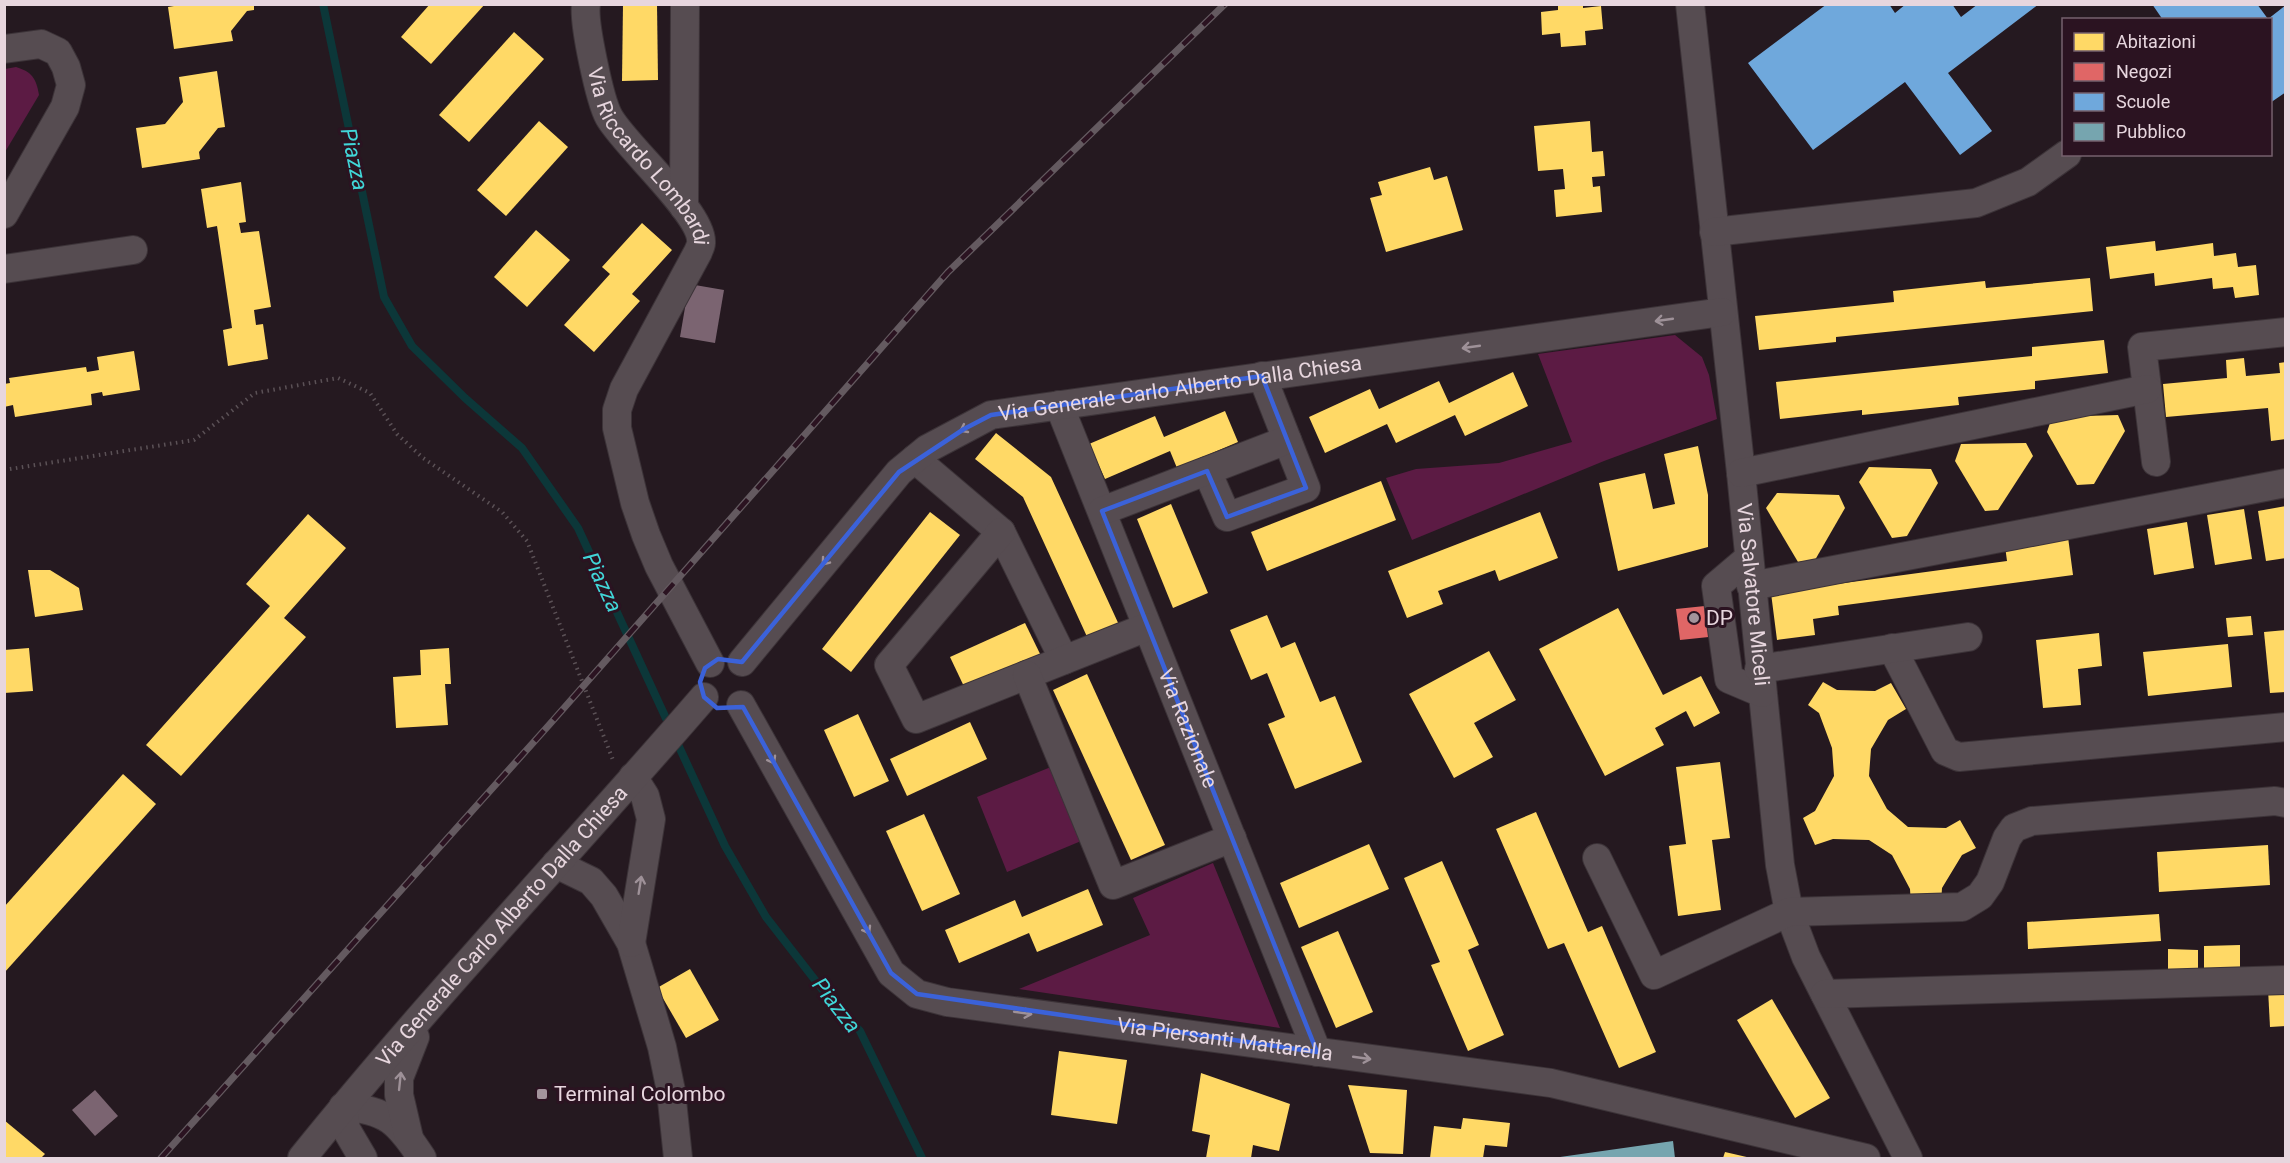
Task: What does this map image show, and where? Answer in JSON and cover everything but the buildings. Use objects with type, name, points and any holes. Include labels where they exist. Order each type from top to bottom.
[{"type":"street","name":"Via Riccardo Lombardi","points":[[586,4],[586,28],[608,115],[628,143],[666,182],[699,231],[702,242],[624,389],[616,410],[616,428],[646,535],[659,566],[710,663]]},
{"type":"street","points":[[684,4],[684,207]]},
{"type":"street","name":"Via Salvatore Miceli","points":[[1690,4],[1741,473],[1780,865],[1789,912],[1806,957],[1908,1158]]},
{"type":"street","points":[[4,49],[41,44],[58,52],[66,67],[71,85],[65,107],[4,214]]},
{"type":"street","points":[[1714,232],[1976,203],[2028,182],[2064,156]]},
{"type":"street","points":[[4,269],[133,250]]},
{"type":"street","name":"Via Generale Carlo Alberto Dalla Chiesa","points":[[742,662],[899,472],[927,449],[991,415],[1722,312]]},
{"type":"street","points":[[2156,462],[2142,347],[2286,332]]},
{"type":"street","points":[[1207,471],[1227,517],[1306,488],[1262,376]]},
{"type":"street","points":[[1741,473],[2147,389]]},
{"type":"street","name":"Via Razionale","points":[[1059,405],[1317,1052]]},
{"type":"street","points":[[1102,511],[1287,440]]},
{"type":"street","points":[[915,459],[1001,532],[1064,660]]},
{"type":"street","points":[[1750,572],[2286,483]]},
{"type":"street","points":[[1001,532],[889,665],[916,719],[1147,627]]},
{"type":"street","points":[[1760,681],[1892,648],[1968,637]]},
{"type":"street","points":[[1892,648],[1945,751],[1959,757],[2286,727]]},
{"type":"street","points":[[726,657],[742,662],[748,668],[753,684],[751,692],[741,705],[734,708],[697,706],[700,682],[705,668],[710,663],[718,658],[726,657]]},
{"type":"street","points":[[1027,675],[1113,885],[1232,838]]},
{"type":"street","name":"Via Piersanti Mattarella","points":[[741,705],[891,973],[917,994],[947,1002],[1551,1083],[1866,1158]]},
{"type":"street","name":"Via Generale Carlo Alberto Dalla Chiesa","points":[[303,1158],[343,1107],[697,706]]},
{"type":"street","points":[[629,783],[645,796],[651,819],[631,943]]},
{"type":"street","points":[[1597,858],[1654,975],[1789,912],[1962,908],[1980,896],[1985,889],[2007,838],[2014,828],[2032,821],[2275,801],[2286,803]]},
{"type":"street","points":[[556,864],[591,881],[604,896],[631,943],[662,1047],[671,1092],[678,1158]]},
{"type":"street","points":[[1825,994],[2286,980]]},
{"type":"street","points":[[415,1148],[399,1095],[399,1078],[425,1014]]},
{"type":"street","points":[[363,1158],[346,1129],[343,1107],[375,1111],[386,1116],[415,1148]]},
{"type":"path","points":[[4,470],[194,440],[255,393],[338,378],[370,393],[398,434],[423,458],[502,512],[527,541],[629,783]]},
{"type":"highlighted area","points":[[1262,376],[1306,488],[1227,517],[1207,471],[1102,511],[1317,1052],[917,994],[891,973],[743,707],[717,708],[704,697],[700,682],[705,668],[718,659],[742,662],[899,472],[964,429],[991,415]]},
{"type":"shaded area","points":[[16,67],[32,76],[39,95],[5,152],[5,69]]},
{"type":"shaded area","points":[[1675,335],[1702,357],[1709,375],[1717,419],[1604,461],[1412,540],[1386,478],[1416,469],[1499,463],[1572,442],[1538,354]]},
{"type":"shaded area","points":[[1063,762],[1093,836],[1007,872],[977,797]]},
{"type":"shaded area","points":[[1213,863],[1280,1028],[1019,989],[1150,935],[1133,898]]},
{"type":"waterway","name":"Piazza","points":[[323,4],[384,297],[412,346],[465,398],[522,448],[578,528],[670,727]]},
{"type":"waterway","name":"Piazza","points":[[675,738],[725,846],[766,917],[829,998],[860,1031],[922,1158]]},
{"type":"railway","points":[[161,1158],[549,725],[948,272],[1225,4]]},
{"type":"place","name":"DP","points":[[1694,618]]},
{"type":"place","name":"Terminal Colombo","points":[[542,1094]]}]
